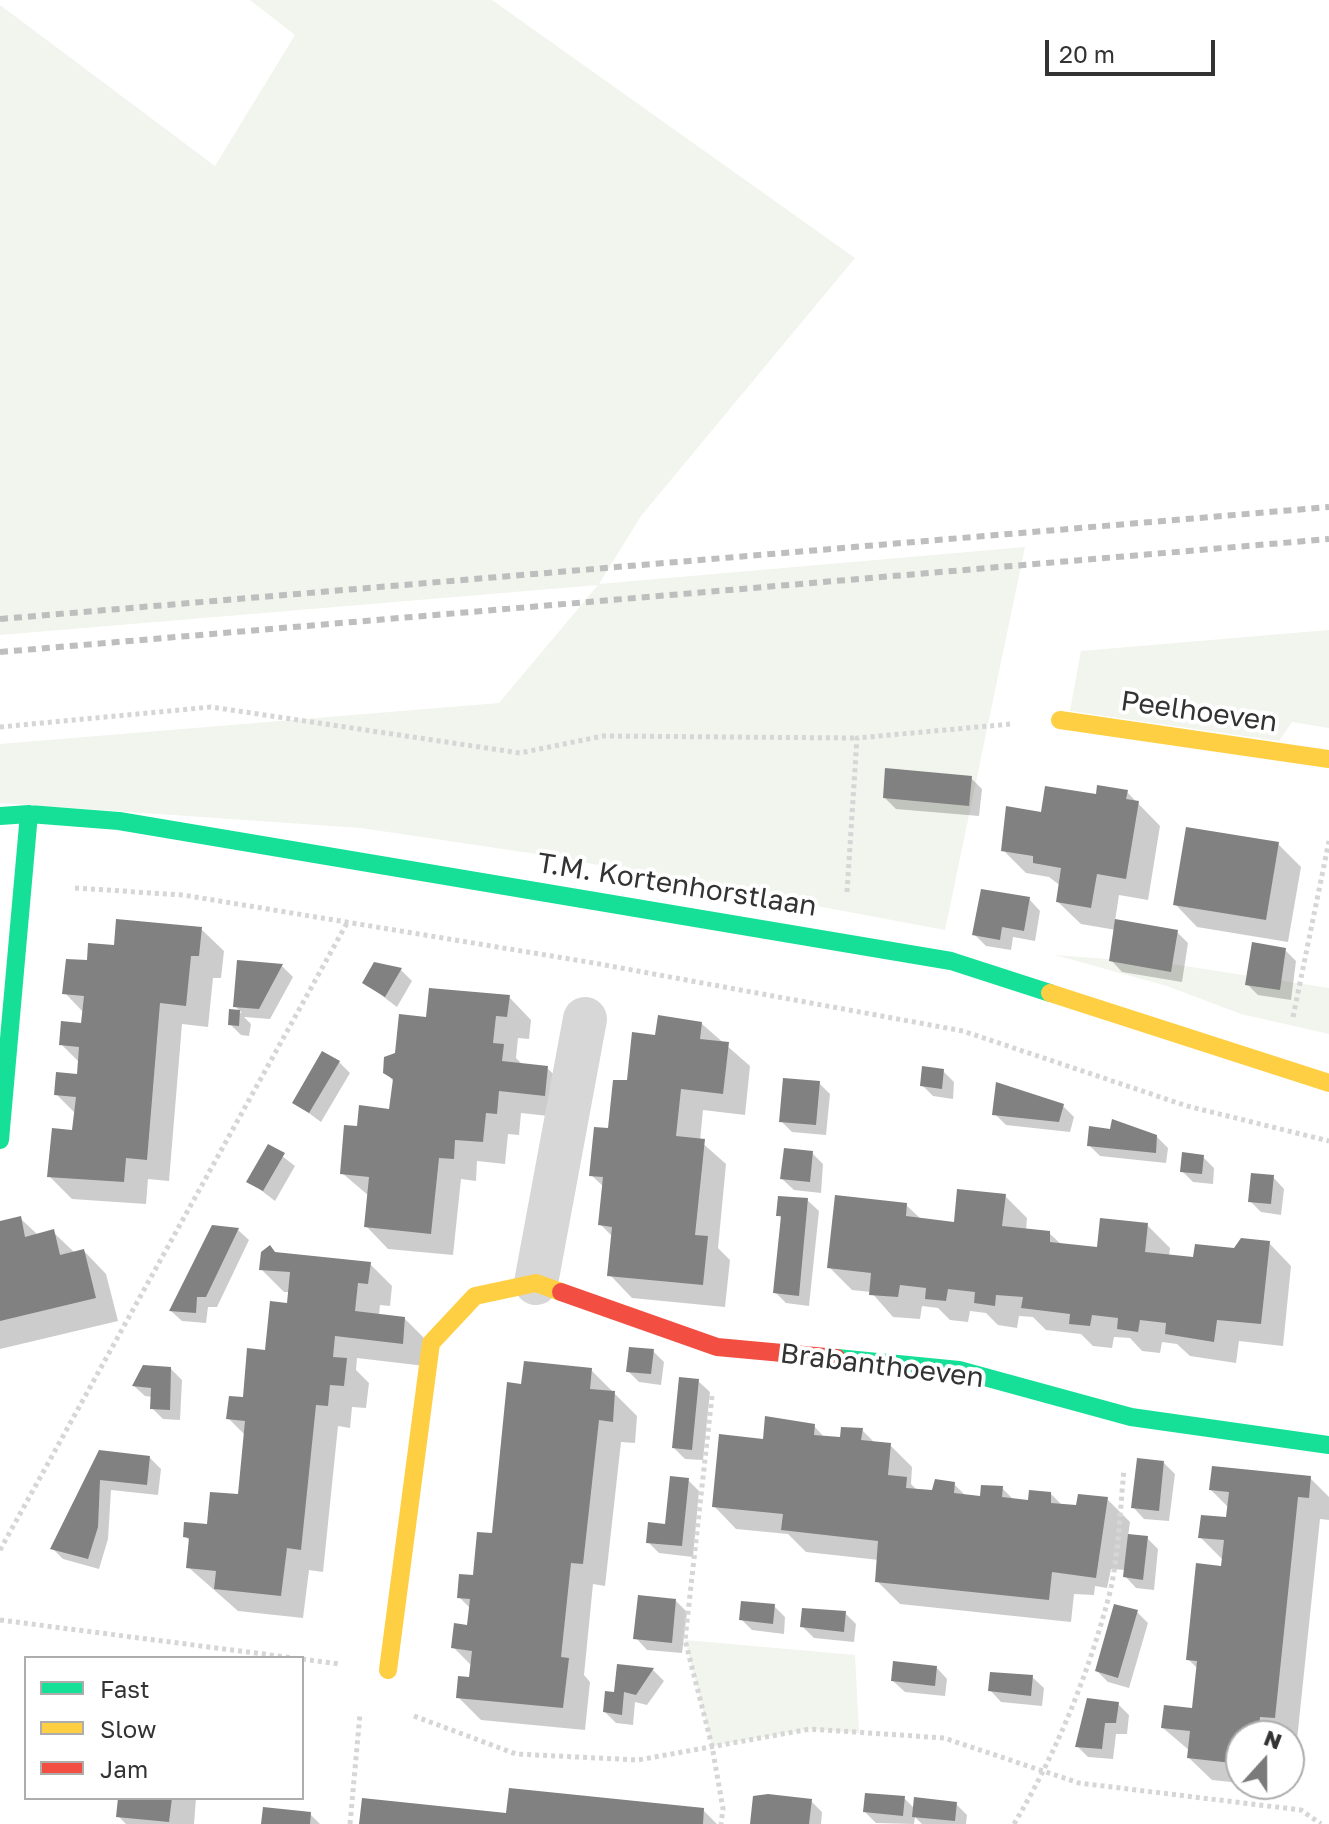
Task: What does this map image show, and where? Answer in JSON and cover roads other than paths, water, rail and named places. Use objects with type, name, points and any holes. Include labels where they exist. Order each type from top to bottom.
[{"type":"street","name":"Peelhoeven","points":[[1060,720],[1329,759]]},
{"type":"street","name":"T.M. Kortenhorstlaan","points":[[0,816],[29,814],[119,821],[951,961],[1329,1083]]},
{"type":"street","points":[[0,1140],[29,814]]},
{"type":"street","points":[[388,1670],[431,1343],[475,1296],[536,1283],[585,1019]]},
{"type":"street","name":"Brabanthoeven","points":[[536,1283],[717,1347],[959,1370],[1131,1417],[1329,1445]]},
{"type":"railway","points":[[0,619],[1329,507]]},
{"type":"railway","points":[[0,652],[1329,539]]}]
